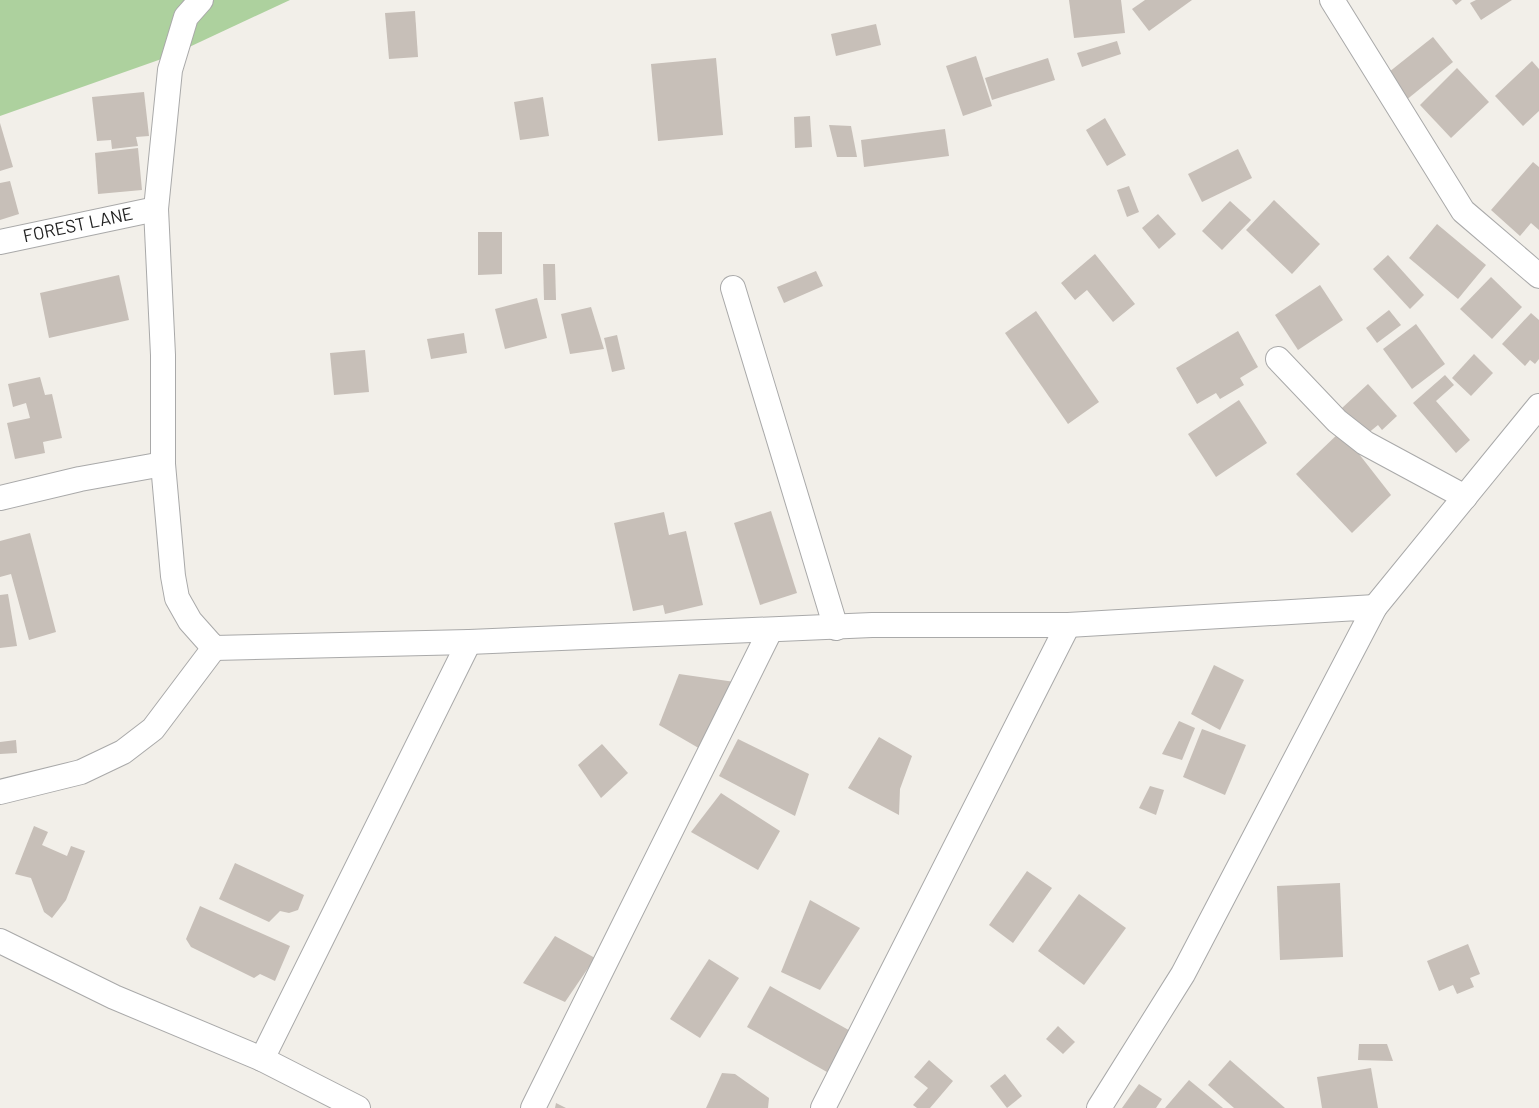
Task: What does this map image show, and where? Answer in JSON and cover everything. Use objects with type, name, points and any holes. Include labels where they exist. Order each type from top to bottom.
[{"type":"street","points":[[201,0],[186,17],[170,70],[156,209],[163,354],[163,464],[178,598],[190,621],[214,648],[469,642],[872,626],[1068,625],[1375,607]]},
{"type":"street","points":[[1332,0],[1463,211],[1539,276]]},
{"type":"street","name":"FOREST LANE","points":[[0,242],[156,209]]},
{"type":"street","points":[[733,288],[836,628]]},
{"type":"street","points":[[1278,359],[1337,421],[1365,443],[1465,497]]},
{"type":"street","points":[[1099,1108],[1183,974],[1375,607],[1539,406]]},
{"type":"street","points":[[0,498],[80,479],[163,464]]},
{"type":"street","points":[[823,1108],[1068,625]]},
{"type":"street","points":[[533,1108],[770,631]]},
{"type":"street","points":[[262,1060],[469,642]]},
{"type":"street","points":[[0,792],[81,772],[123,752],[153,730],[214,648]]},
{"type":"street","points":[[0,942],[114,997],[262,1060],[358,1108]]},
{"type":"green space","points":[[0,0],[290,0],[170,56],[0,116]]},
{"type":"building","points":[[1069,0],[1121,0],[1125,33],[1074,38]]},
{"type":"building","points":[[1145,0],[1192,0],[1149,31],[1132,9]]},
{"type":"building","points":[[1452,0],[1462,0],[1456,5]]},
{"type":"building","points":[[1476,0],[1512,0],[1481,20],[1470,3]]},
{"type":"building","points":[[415,11],[418,57],[389,59],[385,13]]},
{"type":"building","points":[[876,24],[881,45],[836,56],[831,34]]},
{"type":"building","points":[[1433,37],[1453,62],[1405,101],[1384,76]]},
{"type":"building","points":[[1117,41],[1121,54],[1082,67],[1077,53]]},
{"type":"building","points":[[976,56],[992,106],[963,116],[946,66]]},
{"type":"building","points":[[716,58],[723,135],[658,141],[651,64]]},
{"type":"building","points":[[1048,58],[1055,80],[992,100],[985,78]]},
{"type":"building","points":[[1532,61],[1539,69],[1539,111],[1523,126],[1495,96]]},
{"type":"building","points":[[1457,68],[1489,102],[1451,138],[1420,105]]},
{"type":"building","points":[[144,92],[149,136],[136,137],[138,146],[112,149],[111,140],[97,141],[92,97]]},
{"type":"building","points":[[543,97],[549,136],[520,140],[514,102]]},
{"type":"building","points":[[810,116],[812,147],[795,148],[794,117]]},
{"type":"building","points":[[1105,118],[1126,155],[1107,166],[1086,130]]},
{"type":"building","points":[[0,123],[13,167],[0,171]]},
{"type":"building","points":[[829,125],[851,126],[857,157],[837,157]]},
{"type":"building","points":[[945,129],[949,156],[864,167],[861,140]]},
{"type":"building","points":[[138,148],[142,190],[98,194],[95,153]]},
{"type":"building","points":[[1238,149],[1252,178],[1202,202],[1188,174]]},
{"type":"building","points":[[1533,162],[1539,167],[1539,230],[1531,223],[1520,236],[1491,210]]},
{"type":"building","points":[[10,181],[19,214],[0,220],[0,183]]},
{"type":"building","points":[[1129,186],[1139,212],[1127,217],[1117,190]]},
{"type":"building","points":[[1274,200],[1320,244],[1292,274],[1246,230]]},
{"type":"building","points":[[1230,201],[1251,220],[1222,250],[1202,231]]},
{"type":"building","points":[[1158,214],[1176,234],[1159,249],[1142,228]]},
{"type":"building","points":[[1437,224],[1486,265],[1458,299],[1409,258]]},
{"type":"building","points":[[478,232],[502,232],[502,274],[478,275]]},
{"type":"building","points":[[1095,254],[1135,304],[1113,322],[1087,290],[1075,300],[1061,283]]},
{"type":"building","points":[[1388,255],[1424,295],[1410,309],[1373,269]]},
{"type":"building","points":[[543,264],[555,264],[556,300],[544,300]]},
{"type":"building","points":[[816,271],[823,286],[784,303],[777,287]]},
{"type":"building","points":[[119,275],[129,320],[49,338],[40,293]]},
{"type":"building","points":[[1491,277],[1522,307],[1492,339],[1460,309]]},
{"type":"building","points":[[1320,285],[1343,320],[1298,350],[1275,315]]},
{"type":"building","points":[[537,298],[547,338],[505,349],[495,309]]},
{"type":"building","points":[[591,307],[604,349],[570,354],[561,314]]},
{"type":"building","points":[[1389,310],[1401,325],[1377,343],[1366,328]]},
{"type":"building","points":[[1036,311],[1099,402],[1068,424],[1005,333]]},
{"type":"building","points":[[1531,313],[1539,320],[1539,359],[1535,364],[1530,360],[1525,366],[1502,344]]},
{"type":"building","points":[[1416,324],[1445,364],[1412,389],[1383,349]]},
{"type":"building","points":[[1238,331],[1258,367],[1240,378],[1244,385],[1220,399],[1216,393],[1197,404],[1176,368]]},
{"type":"building","points":[[464,333],[467,353],[431,359],[427,339]]},
{"type":"building","points":[[617,335],[625,369],[612,372],[604,338]]},
{"type":"building","points":[[365,350],[369,392],[334,395],[330,353]]},
{"type":"building","points":[[1474,354],[1493,373],[1471,396],[1452,378]]},
{"type":"building","points":[[1445,375],[1454,385],[1436,401],[1470,440],[1456,453],[1413,403]]},
{"type":"building","points":[[40,377],[45,395],[52,394],[62,438],[43,442],[45,453],[15,459],[7,423],[30,418],[26,403],[13,407],[8,384]]},
{"type":"building","points":[[1368,384],[1397,416],[1382,430],[1378,425],[1367,434],[1342,408]]},
{"type":"building","points":[[1239,400],[1267,443],[1216,477],[1188,434]]},
{"type":"building","points":[[1341,431],[1391,495],[1352,533],[1296,474]]},
{"type":"building","points":[[771,511],[797,593],[760,605],[734,523]]},
{"type":"building","points":[[664,512],[669,535],[686,531],[703,605],[665,614],[663,605],[633,611],[614,523]]},
{"type":"building","points":[[30,533],[56,632],[29,640],[11,574],[0,577],[0,541]]},
{"type":"building","points":[[8,594],[17,646],[0,648],[0,595]]},
{"type":"building","points":[[1214,665],[1244,680],[1220,730],[1191,714]]},
{"type":"building","points":[[679,674],[735,682],[702,750],[659,725]]},
{"type":"building","points":[[1179,721],[1195,728],[1182,760],[1162,754]]},
{"type":"building","points":[[1202,729],[1246,745],[1225,795],[1183,777]]},
{"type":"building","points":[[879,737],[912,756],[900,789],[899,815],[848,788]]},
{"type":"building","points":[[738,739],[809,774],[795,816],[719,776]]},
{"type":"building","points":[[16,740],[17,753],[0,754],[0,742]]},
{"type":"building","points":[[602,744],[628,773],[601,798],[578,765]]},
{"type":"building","points":[[1150,786],[1164,790],[1156,815],[1139,808]]},
{"type":"building","points":[[721,793],[780,831],[758,870],[691,832]]},
{"type":"building","points":[[34,826],[48,832],[42,845],[67,856],[71,846],[85,851],[66,900],[52,918],[44,912],[31,878],[15,874]]},
{"type":"building","points":[[235,863],[304,895],[298,910],[289,913],[280,911],[269,922],[219,899]]},
{"type":"building","points":[[1027,871],[1052,888],[1013,943],[989,925]]},
{"type":"building","points":[[1340,883],[1343,957],[1280,960],[1277,886]]},
{"type":"building","points":[[1079,894],[1126,928],[1084,985],[1038,951]]},
{"type":"building","points":[[810,900],[860,928],[820,990],[781,972]]},
{"type":"building","points":[[200,906],[290,946],[275,981],[260,974],[254,978],[191,947],[186,939]]},
{"type":"building","points":[[555,936],[595,958],[565,1002],[523,983]]},
{"type":"building","points":[[1468,944],[1480,974],[1470,978],[1474,987],[1457,994],[1453,985],[1439,991],[1427,961]]},
{"type":"building","points":[[709,959],[739,978],[700,1038],[670,1019]]},
{"type":"building","points":[[770,986],[854,1033],[827,1072],[747,1027]]},
{"type":"building","points":[[1058,1026],[1075,1042],[1063,1054],[1046,1039]]},
{"type":"building","points":[[1359,1044],[1387,1044],[1393,1061],[1358,1060]]},
{"type":"building","points":[[929,1060],[953,1081],[930,1108],[917,1108],[913,1105],[928,1088],[914,1077]]},
{"type":"building","points":[[1230,1060],[1285,1108],[1234,1108],[1208,1085]]},
{"type":"building","points":[[1371,1068],[1378,1108],[1322,1108],[1317,1077]]},
{"type":"building","points":[[722,1073],[735,1074],[769,1098],[768,1108],[706,1108]]},
{"type":"building","points":[[1005,1074],[1022,1096],[1007,1108],[990,1086]]},
{"type":"building","points":[[1189,1080],[1223,1108],[1165,1108]]},
{"type":"building","points":[[1139,1084],[1162,1099],[1156,1108],[1122,1108]]},
{"type":"building","points":[[556,1103],[566,1108],[555,1108]]}]
